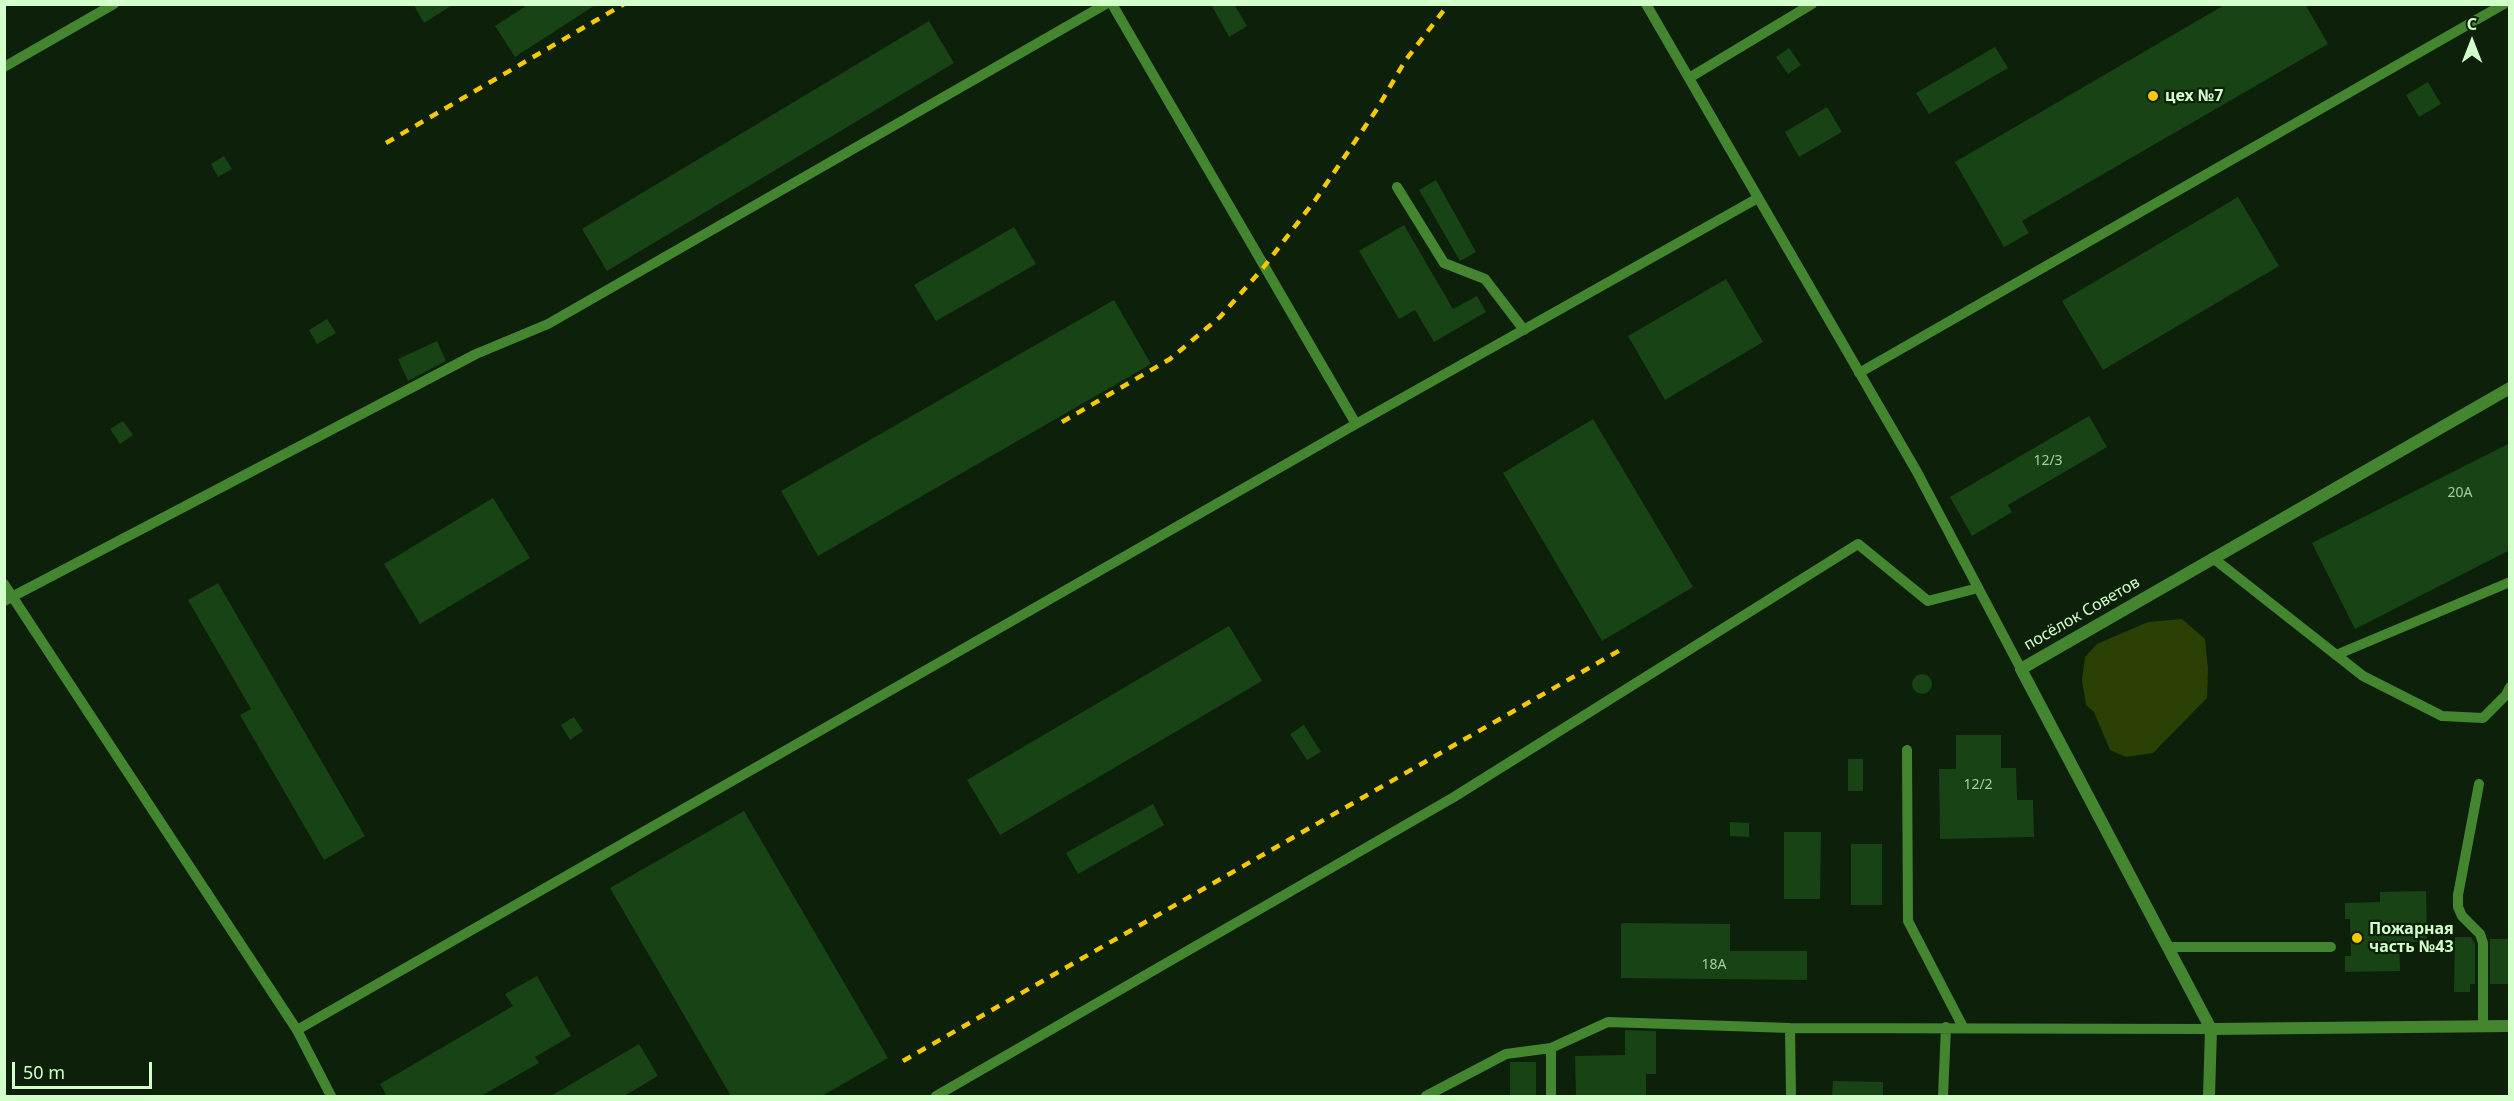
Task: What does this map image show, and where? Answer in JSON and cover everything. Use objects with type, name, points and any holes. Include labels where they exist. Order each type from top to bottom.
[{"type":"street","name":"посёлок Советов","points":[[2209,1096],[2211,1029],[2021,669],[2510,388]]},
{"type":"street","points":[[2211,1029],[2510,1026]]},
{"type":"lane","points":[[4,67],[114,4]]},
{"type":"lane","points":[[8,599],[476,354],[548,324],[1106,4]]},
{"type":"lane","points":[[1112,4],[1356,424]]},
{"type":"lane","points":[[1646,4],[1917,472],[2021,669]]},
{"type":"lane","points":[[1689,78],[1812,4]]},
{"type":"lane","points":[[1859,373],[2504,4]]},
{"type":"lane","points":[[1397,187],[1444,263],[1485,279],[1524,330]]},
{"type":"lane","points":[[297,1030],[1356,424],[1758,198]]},
{"type":"lane","points":[[936,1096],[1454,796],[1858,544],[1928,601],[1978,588]]},
{"type":"lane","points":[[2213,558],[2363,676],[2442,716],[2482,718],[2506,695],[2510,687]]},
{"type":"lane","points":[[2336,655],[2510,582]]},
{"type":"lane","points":[[4,584],[8,599],[297,1030],[331,1096]]},
{"type":"lane","points":[[1907,750],[1908,921],[1964,1027]]},
{"type":"lane","points":[[2479,784],[2458,895],[2458,907],[2462,916],[2480,934],[2483,943],[2482,1026]]},
{"type":"lane","points":[[2168,947],[2331,947]]},
{"type":"lane","points":[[1426,1096],[1506,1054],[1551,1048],[1608,1022],[1790,1028],[2211,1029]]},
{"type":"lane","points":[[1943,1096],[1946,1027]]},
{"type":"lane","points":[[1790,1028],[1791,1096]]},
{"type":"lane","points":[[1551,1048],[1551,1096]]},
{"type":"shaded area","points":[[2182,619],[2205,639],[2208,669],[2207,698],[2153,753],[2126,757],[2110,750],[2094,712],[2086,705],[2082,680],[2085,657],[2097,644],[2148,622]]},
{"type":"building","points":[[413,4],[454,4],[424,23]]},
{"type":"building","points":[[529,4],[597,4],[515,57],[495,26]]},
{"type":"building","points":[[1211,4],[1234,4],[1247,26],[1229,37]]},
{"type":"building","name":"цех №7","points":[[2226,4],[2305,4],[2328,44],[2022,221],[2029,233],[2004,247],[1955,162]]},
{"type":"building","points":[[929,21],[954,63],[607,271],[582,229]]},
{"type":"building","points":[[1995,47],[2008,68],[1929,114],[1916,93]]},
{"type":"building","points":[[1789,48],[1801,65],[1788,74],[1776,57]]},
{"type":"building","points":[[2428,82],[2441,104],[2419,117],[2406,95]]},
{"type":"building","points":[[1827,107],[1842,132],[1799,157],[1785,132]]},
{"type":"building","points":[[224,156],[232,169],[218,177],[211,164]]},
{"type":"building","points":[[1436,180],[1476,252],[1460,261],[1419,190]]},
{"type":"building","points":[[2238,197],[2279,266],[2103,370],[2062,301]]},
{"type":"building","points":[[1404,225],[1453,309],[1477,296],[1486,312],[1434,342],[1415,310],[1399,319],[1359,251]]},
{"type":"building","points":[[1014,227],[1036,264],[936,321],[914,285]]},
{"type":"building","points":[[1726,279],[1763,342],[1665,400],[1628,336]]},
{"type":"building","points":[[1114,300],[1151,364],[818,556],[781,491]]},
{"type":"building","points":[[327,319],[336,333],[317,344],[309,330]]},
{"type":"building","points":[[437,341],[446,361],[408,381],[398,359]]},
{"type":"building","points":[[2089,416],[2107,447],[2008,505],[2012,512],[1972,536],[1950,497]]},
{"type":"building","points":[[1593,419],[1693,587],[1602,641],[1503,473]]},
{"type":"building","points":[[123,421],[133,435],[120,444],[110,429]]},
{"type":"building","points":[[2510,443],[2510,550],[2355,629],[2312,543]]},
{"type":"building","points":[[493,498],[530,558],[420,624],[384,564]]},
{"type":"building","points":[[218,583],[365,836],[324,860],[240,715],[251,709],[188,600]]},
{"type":"building","points":[[1229,626],[1262,681],[1000,835],[967,780]]},
{"type":"building","points":[[1922,674],[1929,677],[1932,684],[1929,691],[1922,694],[1915,691],[1912,684],[1915,677]]},
{"type":"building","points":[[574,717],[583,731],[570,740],[561,725]]},
{"type":"building","points":[[1304,725],[1321,752],[1307,760],[1290,734]]},
{"type":"building","points":[[1956,735],[2001,735],[2001,768],[2016,768],[2017,800],[2033,800],[2034,837],[1940,839],[1939,769],[1956,769]]},
{"type":"building","points":[[1848,759],[1863,759],[1863,791],[1848,791]]},
{"type":"building","points":[[1153,804],[1164,825],[1078,874],[1066,853]]},
{"type":"building","points":[[744,811],[888,1058],[822,1096],[731,1096],[610,888]]},
{"type":"building","points":[[1730,822],[1749,823],[1749,837],[1730,836]]},
{"type":"building","points":[[1784,832],[1821,832],[1820,899],[1784,899]]},
{"type":"building","points":[[1851,844],[1882,844],[1882,905],[1851,905]]},
{"type":"building","points":[[2426,891],[2427,942],[2399,942],[2400,971],[2345,972],[2345,956],[2351,956],[2350,919],[2345,919],[2345,903],[2380,902],[2380,892]]},
{"type":"building","points":[[1621,923],[1730,924],[1730,951],[1807,951],[1807,980],[1621,978]]},
{"type":"building","points":[[2455,937],[2471,937],[2475,944],[2475,984],[2470,984],[2470,992],[2454,992]]},
{"type":"building","points":[[2490,939],[2510,939],[2510,984],[2490,984]]},
{"type":"building","points":[[537,976],[571,1036],[535,1057],[539,1063],[481,1096],[387,1096],[380,1084],[513,1006],[505,994]]},
{"type":"building","points":[[1625,1030],[1656,1031],[1656,1074],[1646,1074],[1646,1096],[1576,1096],[1575,1056],[1625,1055]]},
{"type":"building","points":[[639,1044],[658,1076],[624,1096],[551,1096]]},
{"type":"building","points":[[1510,1062],[1536,1062],[1536,1096],[1510,1096]]},
{"type":"building","points":[[1833,1081],[1883,1082],[1883,1096],[1832,1096]]},
{"type":"railway","points":[[386,143],[624,4]]},
{"type":"railway","points":[[1062,422],[1170,359],[1220,317],[1263,268],[1316,199],[1377,109],[1405,61],[1444,10]]},
{"type":"railway","points":[[903,1061],[1622,649]]},
{"type":"place","name":"цех №7","points":[[2153,96]]},
{"type":"place","name":"Пожарная часть №43","points":[[2357,938]]}]
